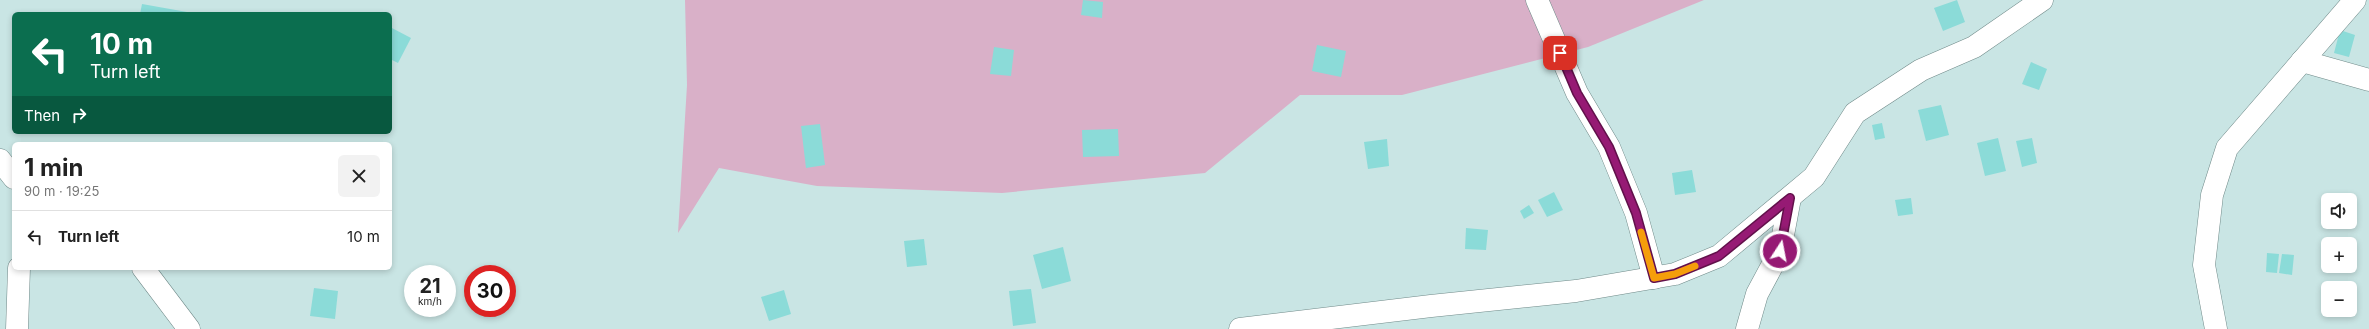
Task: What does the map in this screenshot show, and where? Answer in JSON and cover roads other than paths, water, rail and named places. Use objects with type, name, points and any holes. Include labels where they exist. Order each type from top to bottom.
[{"type":"street","points":[[1537,0],[1577,93],[1609,147],[1636,213],[1654,278]]},
{"type":"street","points":[[1240,329],[1431,306],[1576,292],[1675,274],[1719,256],[1814,178],[1855,113],[1921,70],[1974,47],[2042,0]]},
{"type":"street","points":[[2216,329],[2204,265],[2212,195],[2227,148],[2355,0]]},
{"type":"street","points":[[2302,61],[2369,80]]},
{"type":"street","points":[[0,160],[12,175]]},
{"type":"street","points":[[1747,329],[1757,294],[1780,251],[1790,198]]},
{"type":"street","points":[[17,329],[19,270]]},
{"type":"street","points":[[145,270],[189,329]]}]
